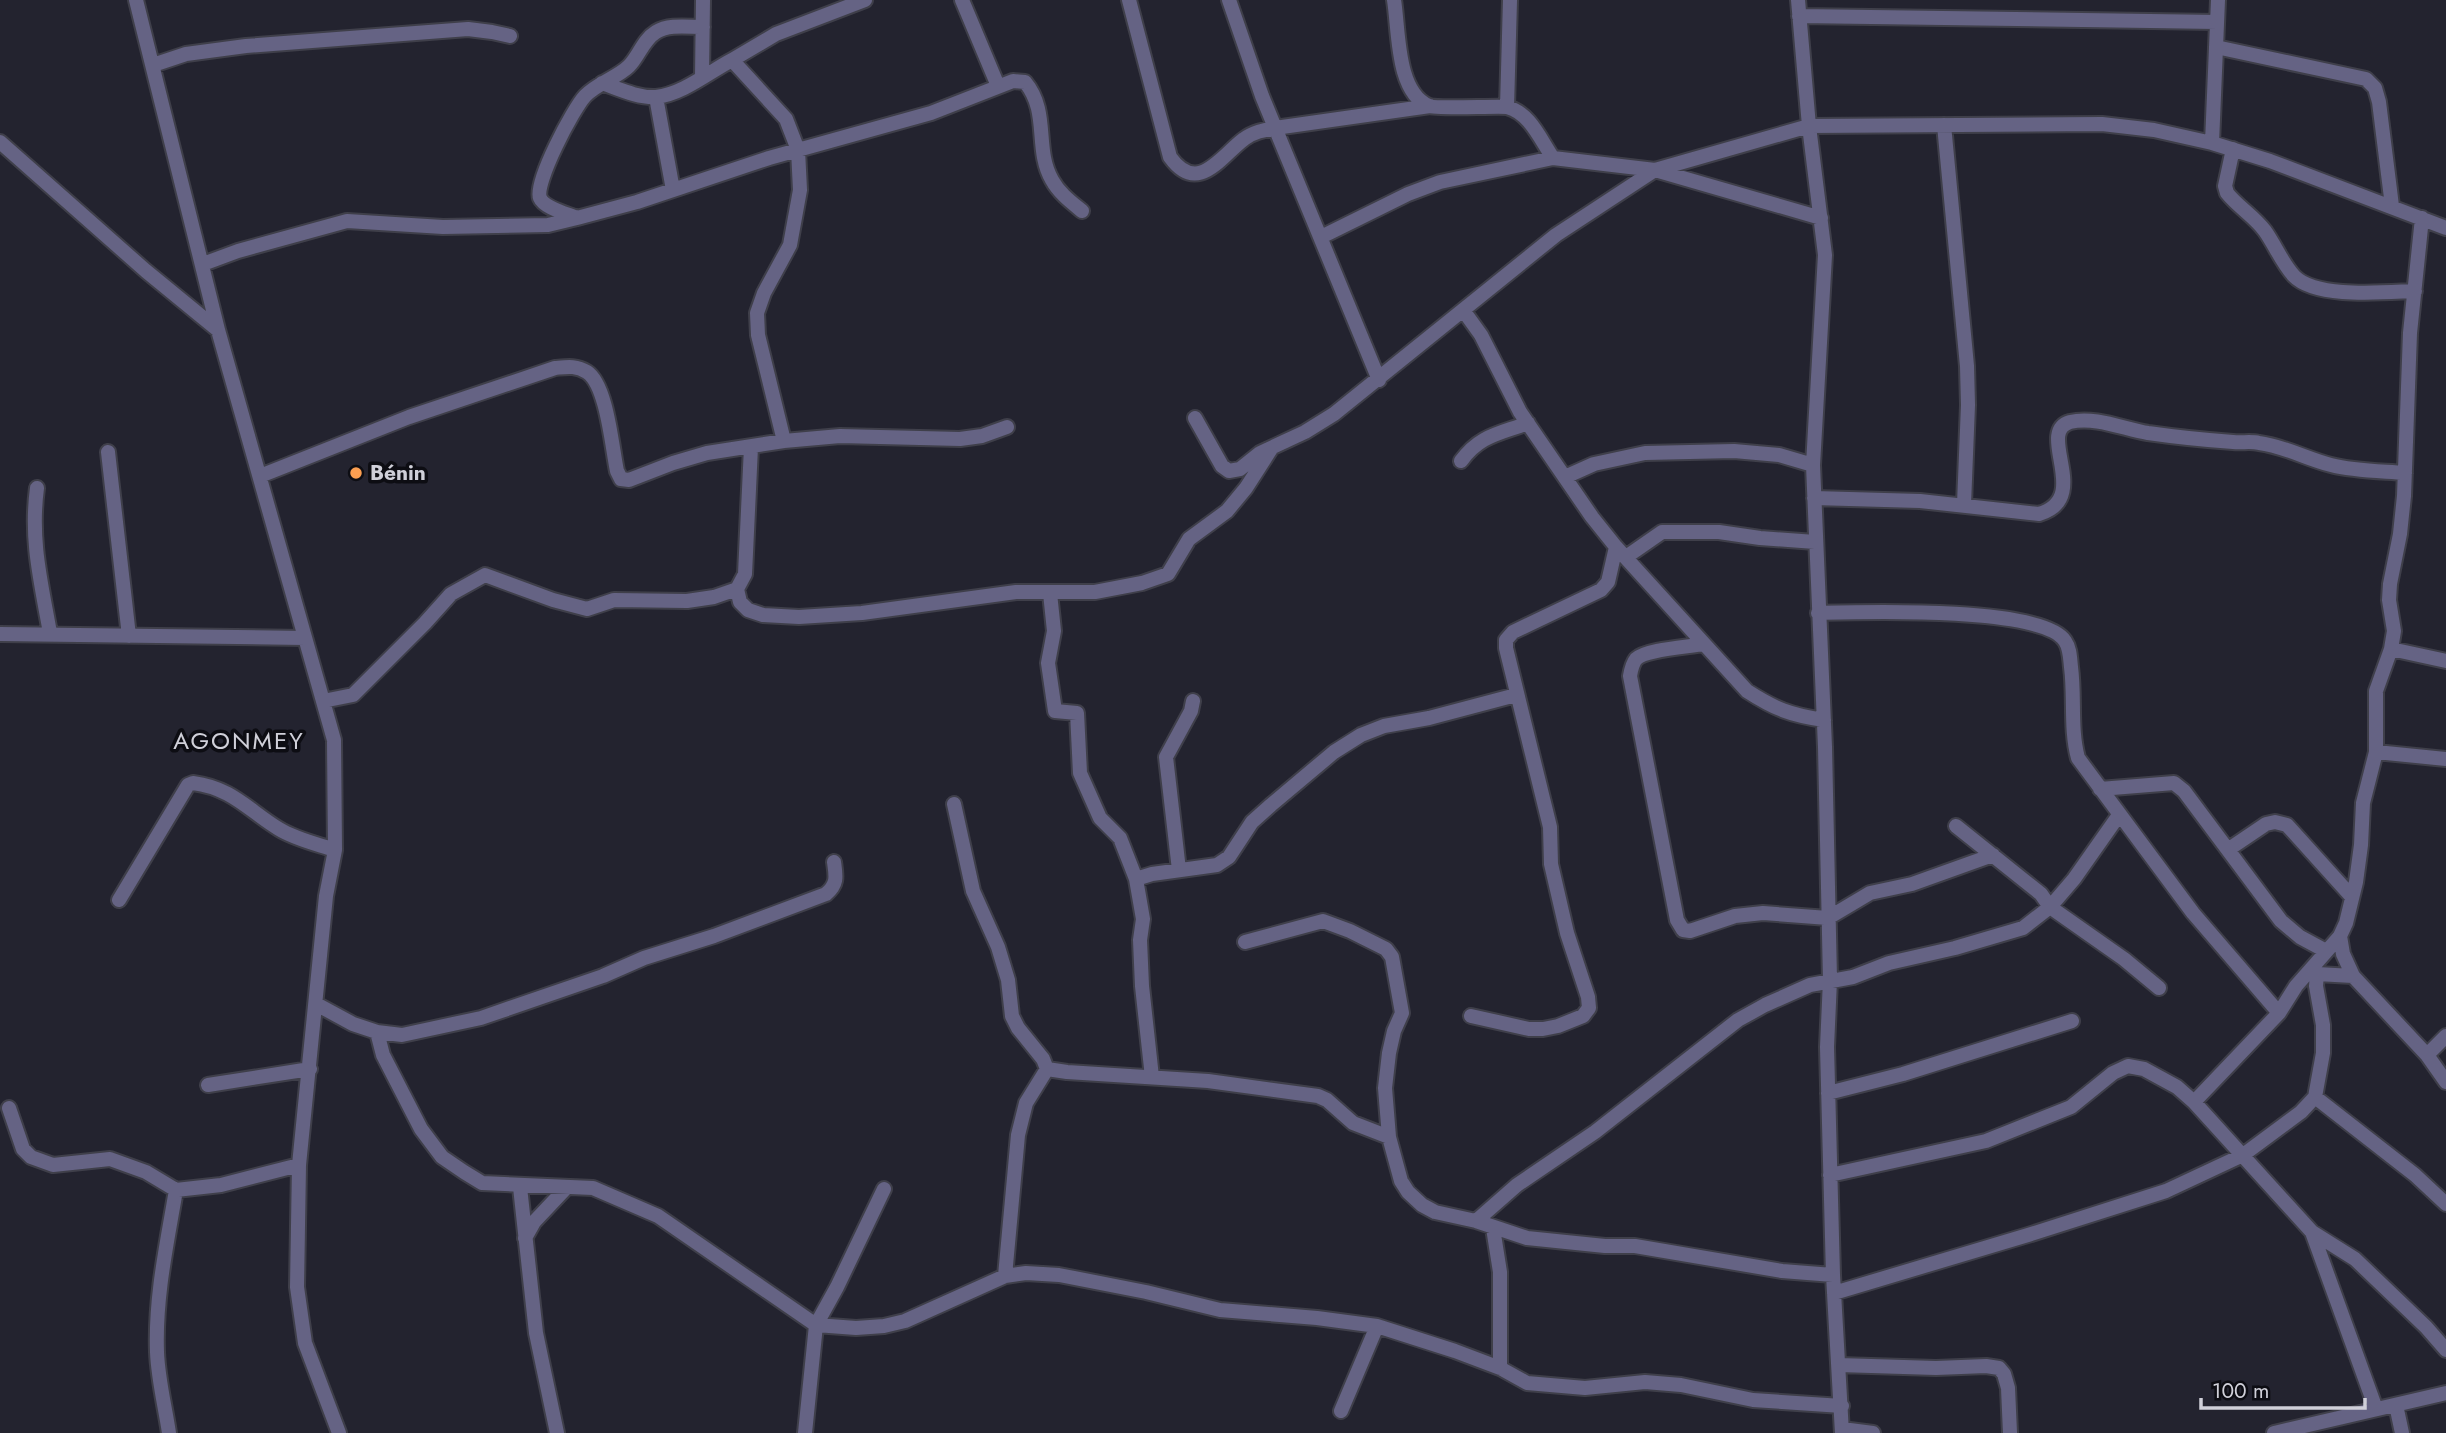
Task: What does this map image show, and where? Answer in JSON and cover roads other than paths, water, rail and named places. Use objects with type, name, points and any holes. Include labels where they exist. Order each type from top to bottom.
[{"type":"street","points":[[136,0],[218,330],[334,740],[335,850],[326,896],[299,1165],[297,1287],[305,1343],[339,1433]]},
{"type":"street","points":[[702,77],[703,0]]},
{"type":"street","points":[[603,83],[634,94],[656,97],[678,90],[776,34],[865,0]]},
{"type":"street","points":[[962,0],[998,86]]},
{"type":"street","points":[[1129,0],[1170,157],[1188,173],[1204,173],[1216,166],[1253,133],[1430,106],[1507,107],[1524,115],[1553,158]]},
{"type":"street","points":[[1229,0],[1275,128],[1379,380]]},
{"type":"street","points":[[1394,0],[1407,83],[1415,95],[1430,106]]},
{"type":"street","points":[[1507,107],[1510,0]]},
{"type":"street","points":[[1798,0],[1809,126],[1825,255],[1813,465],[1824,720],[1833,1275],[1842,1431],[1873,1433]]},
{"type":"street","points":[[2212,143],[2218,0]]},
{"type":"street","points":[[1799,16],[2217,22]]},
{"type":"street","points":[[577,218],[542,202],[539,188],[575,110],[586,95],[625,70],[635,60],[645,41],[656,32],[672,26],[703,27]]},
{"type":"street","points":[[153,65],[186,54],[246,46],[468,29],[510,37]]},
{"type":"street","points":[[2216,47],[2366,79],[2375,88],[2379,102],[2392,206]]},
{"type":"street","points":[[732,60],[786,119],[798,150],[800,190],[790,245],[764,293],[757,313],[758,335],[784,441]]},
{"type":"street","points":[[203,264],[238,251],[347,221],[443,227],[548,225],[673,190],[769,158],[931,113],[1013,80],[1025,82],[1033,92],[1040,108],[1046,164],[1051,178],[1063,194],[1082,211]]},
{"type":"street","points":[[656,97],[673,190]]},
{"type":"street","points":[[1195,418],[1222,466],[1229,471],[1240,469],[1272,447],[1305,432],[1334,414],[1556,235],[1655,170],[1809,126],[2102,124],[2154,130],[2212,143],[2270,161],[2446,228]]},
{"type":"street","points":[[1944,125],[1968,366],[1964,504]]},
{"type":"street","points":[[0,142],[146,271],[218,330]]},
{"type":"street","points":[[2233,149],[2225,186],[2227,193],[2264,230],[2283,261],[2304,284],[2320,289],[2375,293],[2415,291]]},
{"type":"street","points":[[1321,237],[1408,194],[1440,182],[1553,158],[1655,170],[1821,218]]},
{"type":"street","points":[[2194,1102],[2279,1013],[2313,972],[2326,951],[2340,936],[2353,897],[2361,845],[2363,803],[2376,752],[2376,691],[2392,649],[2394,631],[2389,600],[2390,584],[2400,534],[2410,333],[2422,218]]},
{"type":"street","points":[[1463,310],[1481,335],[1520,412],[1621,552],[1747,691],[1792,715],[1824,720]]},
{"type":"street","points":[[260,476],[409,417],[555,368],[573,366],[589,373],[601,391],[617,471],[621,479],[629,480],[707,453],[784,441],[840,436],[960,439],[982,436],[1007,427]]},
{"type":"street","points":[[1814,498],[1964,504],[2039,514],[2050,511],[2059,503],[2063,492],[2063,468],[2057,433],[2060,427],[2069,422],[2109,424],[2146,432],[2236,443],[2260,443],[2332,465],[2404,473]]},
{"type":"street","points":[[1461,461],[1470,448],[1487,436],[1528,423]]},
{"type":"street","points":[[751,447],[745,574],[737,589],[740,602],[748,610],[763,615],[799,617],[862,612],[1016,592],[1112,590],[1168,574],[1189,539],[1227,511],[1260,468],[1272,447]]},
{"type":"street","points":[[1565,477],[1594,464],[1645,453],[1734,451],[1779,455],[1813,465]]},
{"type":"street","points":[[108,452],[129,636]]},
{"type":"street","points":[[37,488],[34,511],[35,555],[50,633]]},
{"type":"street","points":[[1471,1016],[1529,1029],[1543,1029],[1583,1016],[1589,1009],[1588,997],[1569,943],[1550,863],[1550,827],[1516,695],[1506,648],[1507,640],[1513,632],[1601,590],[1608,582],[1621,552],[1662,532],[1719,532],[1815,542]]},
{"type":"street","points":[[323,701],[353,695],[451,594],[485,575],[553,600],[587,609],[614,600],[687,601],[714,597],[737,589]]},
{"type":"street","points":[[1050,593],[1054,631],[1048,663],[1055,711],[1077,713],[1080,773],[1100,818],[1120,838],[1136,879],[1143,919],[1140,940],[1142,986],[1152,1077]]},
{"type":"street","points":[[1818,613],[1951,613],[2003,619],[2057,632],[2065,640],[2068,649],[2074,697],[2074,744],[2078,758],[2193,913],[2279,1013]]},
{"type":"street","points":[[0,634],[305,638]]},
{"type":"street","points":[[1704,644],[1637,658],[1632,665],[1630,676],[1677,920],[1683,930],[1690,932],[1735,916],[1763,913],[1828,918],[1870,893],[1912,884],[1993,855]]},
{"type":"street","points":[[2392,649],[2446,661]]},
{"type":"street","points":[[1136,879],[1152,874],[1217,865],[1228,857],[1252,822],[1334,752],[1361,735],[1384,726],[1429,718],[1516,695]]},
{"type":"street","points":[[1180,870],[1166,757],[1191,711],[1193,701]]},
{"type":"street","points":[[2376,752],[2446,759]]},
{"type":"street","points":[[119,900],[188,785],[193,783],[233,795],[283,831],[335,850]]},
{"type":"street","points":[[2100,789],[2174,783],[2184,791],[2229,849],[2281,921],[2300,937],[2326,951]]},
{"type":"street","points":[[954,804],[973,891],[998,947],[1008,980],[1012,1016],[1018,1028],[1043,1059],[1047,1069]]},
{"type":"street","points":[[1476,1221],[1517,1185],[1595,1132],[1738,1020],[1810,985],[1853,977],[1889,962],[1955,948],[2023,928],[2050,907],[2119,815]]},
{"type":"street","points":[[2229,849],[2266,824],[2275,822],[2287,825],[2353,897]]},
{"type":"street","points":[[1956,826],[2041,894],[2050,907],[2124,959],[2159,988]]},
{"type":"street","points":[[316,1004],[353,1024],[402,1035],[481,1017],[603,976],[644,958],[826,894],[834,887],[834,862]]},
{"type":"street","points":[[1245,942],[1323,921],[1350,931],[1386,950],[1392,957],[1402,1013],[1389,1053],[1385,1088],[1389,1137],[1401,1181],[1422,1205],[1435,1212],[1476,1221],[1527,1238],[1605,1246],[1635,1246],[1782,1271],[1833,1275]]},
{"type":"street","points":[[2340,936],[2343,954],[2353,976],[2427,1055],[2446,1082]]},
{"type":"street","points":[[2313,972],[2353,976]]},
{"type":"street","points":[[1834,1293],[2166,1191],[2243,1155],[2301,1112],[2315,1097],[2323,1053],[2323,1025],[2313,972]]},
{"type":"street","points":[[1828,1093],[1903,1074],[2071,1021]]},
{"type":"street","points":[[377,1031],[383,1055],[421,1129],[442,1157],[482,1183],[520,1187],[593,1188],[658,1216],[816,1325],[856,1328],[884,1326],[905,1321],[1005,1276],[1026,1273],[1059,1275],[1220,1310],[1377,1326],[1413,1336],[1500,1368],[1527,1383],[1585,1388],[1645,1382],[1681,1385],[1754,1400],[1842,1406]]},
{"type":"street","points":[[2427,1055],[2446,1036]]},
{"type":"street","points":[[1830,1175],[1986,1141],[2071,1107],[2113,1073],[2128,1066],[2144,1069],[2177,1087],[2194,1102],[2312,1232],[2355,1259],[2426,1327],[2446,1350]]},
{"type":"street","points":[[208,1085],[310,1069]]},
{"type":"street","points":[[1047,1069],[1219,1082],[1318,1096],[1327,1100],[1353,1124],[1389,1137]]},
{"type":"street","points":[[1005,1276],[1018,1135],[1026,1103],[1047,1069]]},
{"type":"street","points":[[2315,1097],[2415,1175],[2446,1205]]},
{"type":"street","points":[[9,1108],[23,1150],[31,1157],[53,1165],[110,1159],[146,1172],[176,1190],[221,1185],[299,1165]]},
{"type":"street","points":[[520,1187],[536,1333],[557,1433]]},
{"type":"street","points":[[525,1238],[534,1222],[567,1187]]},
{"type":"street","points":[[805,1433],[816,1325],[884,1189]]},
{"type":"street","points":[[169,1433],[157,1356],[157,1322],[160,1283],[176,1190]]},
{"type":"street","points":[[1493,1228],[1500,1272],[1500,1368]]},
{"type":"street","points":[[2312,1232],[2376,1409]]},
{"type":"street","points":[[1341,1411],[1377,1326]]},
{"type":"street","points":[[1839,1365],[1999,1368],[2008,1388],[2010,1433]]},
{"type":"street","points":[[2274,1433],[2300,1430],[2446,1393]]},
{"type":"street","points":[[2396,1405],[2402,1433]]},
{"type":"place","name":"Bénin","points":[[356,473]]},
{"type":"district","name":"AGONMEY","points":[[239,741]]}]
